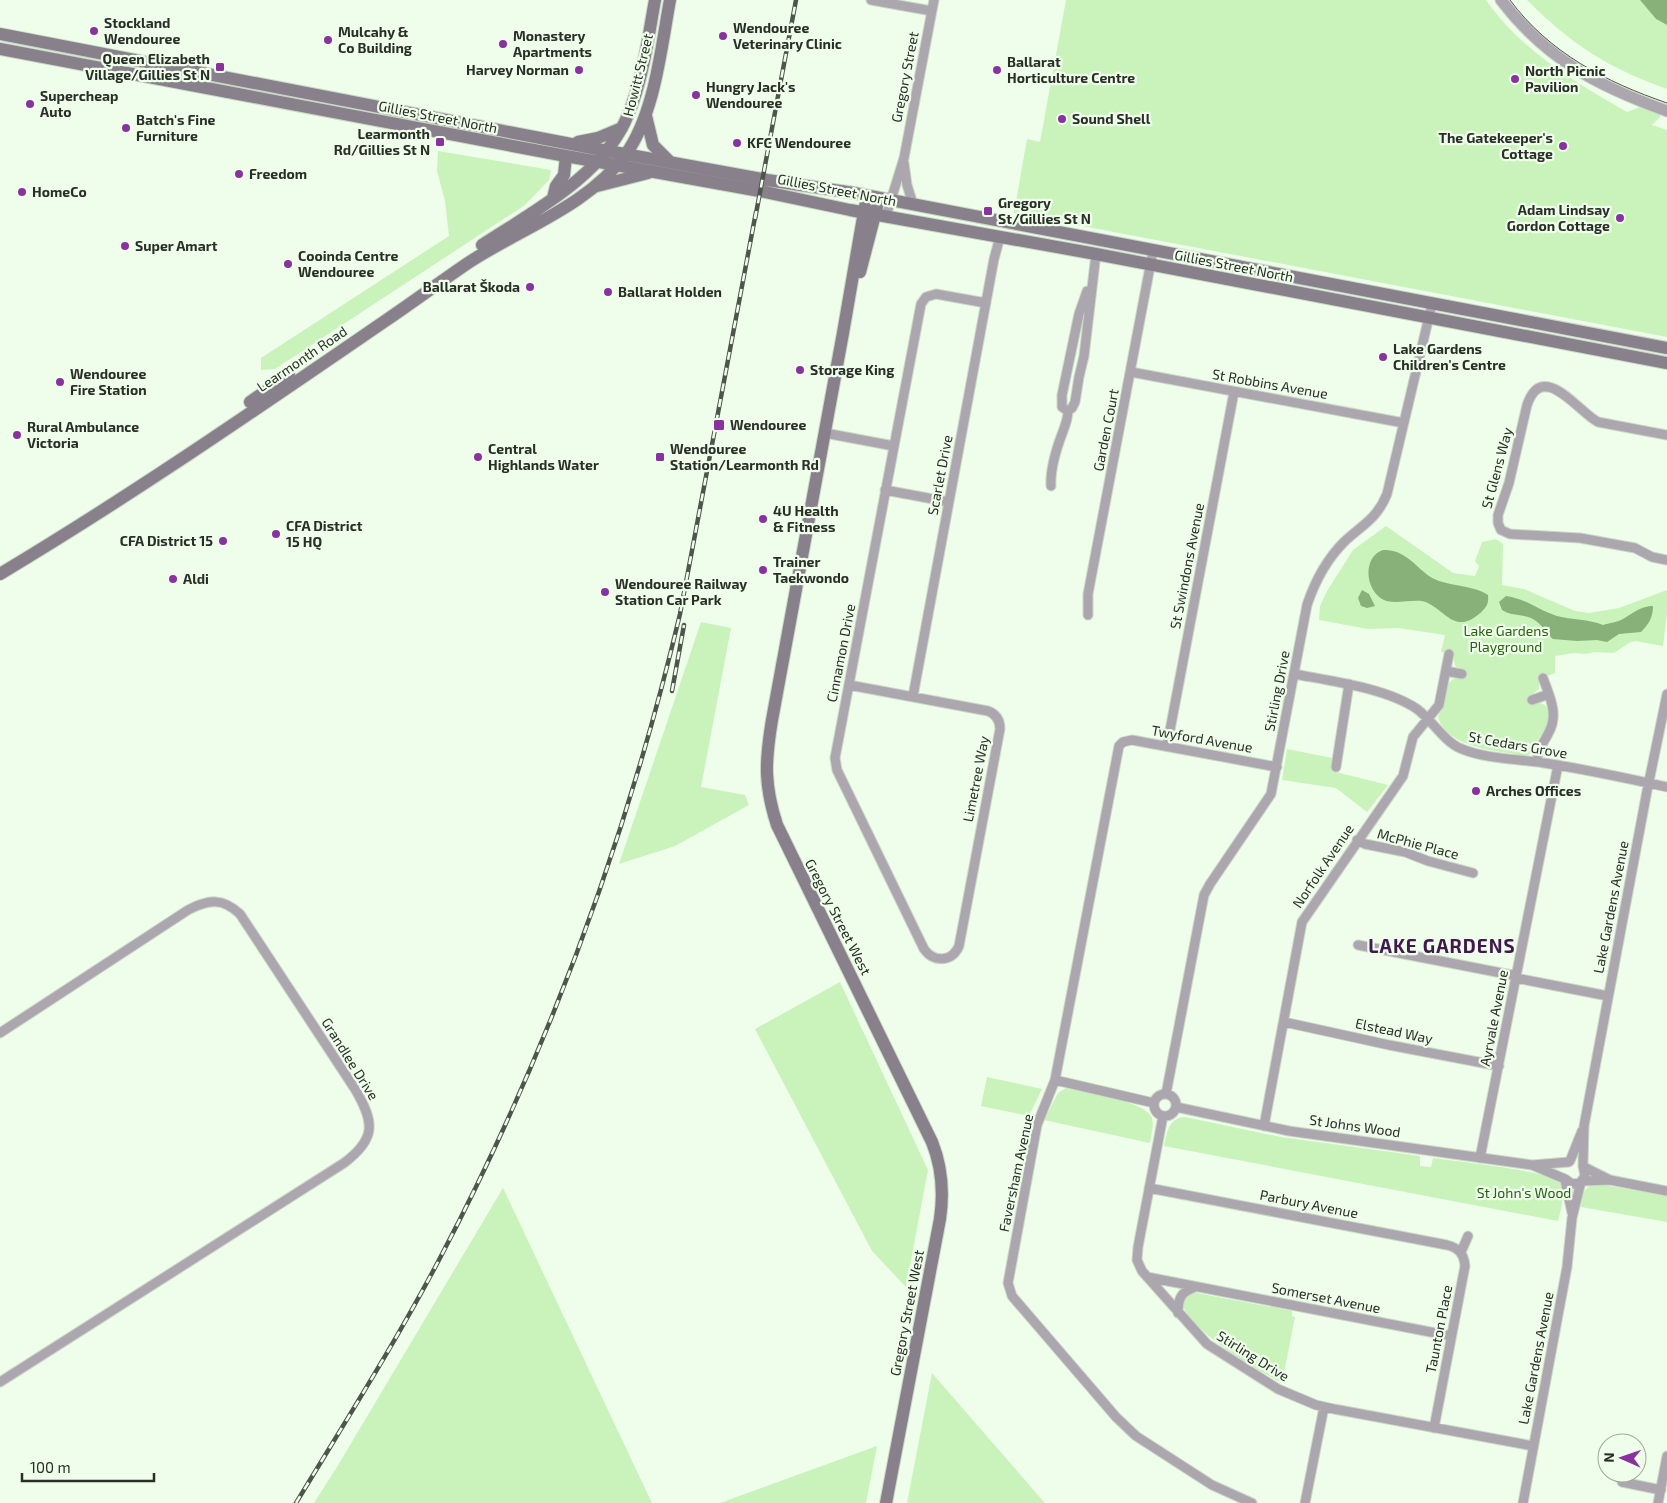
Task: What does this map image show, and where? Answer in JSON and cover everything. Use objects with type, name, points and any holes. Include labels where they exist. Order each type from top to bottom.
[{"type":"main road","name":"Howitt Street","points":[[598,162],[622,128],[632,104],[655,0]]},
{"type":"main road","name":"Howitt Street","points":[[616,165],[625,154],[646,116],[670,0]]},
{"type":"main road","name":"Gillies Street North","points":[[0,34],[607,151],[913,204],[1667,348]]},
{"type":"main road","name":"Gillies Street North","points":[[0,50],[1096,254],[1667,363]]},
{"type":"main road","points":[[115,71],[118,56]]},
{"type":"main road","points":[[646,116],[653,145],[670,162]]},
{"type":"main road","points":[[571,144],[598,138],[622,128]]},
{"type":"main road","points":[[553,198],[556,186],[564,176],[566,156]]},
{"type":"main road","name":"Learmonth Road","points":[[383,318],[553,198],[598,162]]},
{"type":"main road","name":"Learmonth Road","points":[[0,574],[57,540],[270,393],[469,262],[561,210],[597,186],[616,165]]},
{"type":"main road","points":[[597,186],[652,172]]},
{"type":"main road","name":"Gregory Street West","points":[[879,198],[843,333],[770,729],[766,782],[777,825],[924,1125],[935,1149],[940,1170],[941,1210],[886,1503]]},
{"type":"main road","name":"Learmonth Road","points":[[0,567],[242,413]]},
{"type":"street","points":[[871,0],[932,11]]},
{"type":"street","name":"Gregory Street","points":[[913,204],[907,185],[904,158],[934,0]]},
{"type":"street","points":[[1502,0],[1532,34],[1567,64],[1591,79],[1667,111]]},
{"type":"street","name":"Gregory Street","points":[[879,198],[904,158]]},
{"type":"street","points":[[984,234],[992,246],[994,259]]},
{"type":"street","name":"Scarlet Drive","points":[[913,696],[994,259],[1000,237]]},
{"type":"street","name":"Garden Court","points":[[1088,615],[1088,594],[1154,251]]},
{"type":"street","points":[[1052,486],[1053,466],[1068,418],[1068,411],[1073,406],[1076,397],[1084,356],[1096,254]]},
{"type":"street","points":[[1068,411],[1062,407],[1062,395],[1079,314],[1093,272]]},
{"type":"street","name":"Cinnamon Drive","points":[[944,959],[932,957],[924,949],[837,770],[835,758],[920,307],[923,299],[929,295],[938,294],[986,303]]},
{"type":"street","name":"Stirling Drive","points":[[1166,1094],[1204,895],[1267,802],[1272,791],[1307,604],[1315,583],[1323,567],[1336,551],[1348,538],[1370,521],[1381,508],[1387,494],[1432,304]]},
{"type":"street","points":[[1070,353],[1084,356]]},
{"type":"street","name":"St Robbins Avenue","points":[[1131,372],[1404,423]]},
{"type":"street","name":"St Glens Way","points":[[1667,436],[1598,422],[1562,392],[1551,388],[1538,390],[1532,395],[1528,406],[1498,519],[1500,528],[1510,534],[1580,538],[1634,548],[1652,557],[1667,560]]},
{"type":"street","name":"St Swindons Avenue","points":[[1167,746],[1234,392]]},
{"type":"street","points":[[1062,395],[1076,397]]},
{"type":"street","points":[[825,433],[894,446]]},
{"type":"street","points":[[886,490],[949,502]]},
{"type":"street","name":"Norfolk Avenue","points":[[1264,1126],[1302,922],[1401,779],[1413,737],[1439,705],[1449,654]]},
{"type":"street","points":[[1446,671],[1462,674]]},
{"type":"street","name":"St Cedars Grove","points":[[1294,674],[1363,687],[1404,702],[1428,718],[1451,742],[1464,750],[1558,765],[1667,787]]},
{"type":"street","points":[[1537,762],[1539,748],[1550,730],[1553,720],[1553,708],[1543,678]]},
{"type":"street","name":"Limetree Way","points":[[850,684],[990,711],[997,717],[1000,726],[959,946],[952,956],[944,959]]},
{"type":"street","points":[[1336,767],[1349,684]]},
{"type":"street","points":[[1532,700],[1549,694]]},
{"type":"street","name":"Lake Gardens Avenue","points":[[1584,1167],[1584,1126],[1667,694]]},
{"type":"street","name":"Twyford Avenue","points":[[1122,742],[1132,740],[1277,767]]},
{"type":"street","name":"Faversham Avenue","points":[[1122,742],[1116,754],[1055,1080],[1036,1131],[1008,1278],[1009,1291],[1130,1431],[1212,1485],[1252,1503]]},
{"type":"street","name":"Ayrvale Avenue","points":[[1480,1158],[1558,765]]},
{"type":"street","name":"McPhie Place","points":[[1357,840],[1365,844],[1405,852],[1428,861],[1473,873]]},
{"type":"street","name":"Grandlee Drive","points":[[0,1033],[188,910],[202,904],[222,902],[231,906],[240,914],[350,1081],[364,1106],[369,1127],[365,1143],[359,1152],[344,1164],[0,1382]]},
{"type":"street","points":[[1358,945],[1608,996]]},
{"type":"street","name":"Elstead Way","points":[[1284,1022],[1499,1066]]},
{"type":"street","points":[[1055,1080],[1154,1103]]},
{"type":"street","points":[[1166,1094],[1174,1100],[1176,1107],[1170,1115],[1163,1116],[1157,1112],[1154,1103],[1157,1097],[1166,1094]]},
{"type":"street","name":"St Johns Wood","points":[[1176,1107],[1289,1131],[1480,1158],[1532,1165],[1569,1161]]},
{"type":"street","name":"Stirling Drive","points":[[1163,1116],[1137,1255],[1139,1265],[1148,1278],[1207,1344],[1278,1389],[1324,1407],[1533,1446]]},
{"type":"street","name":"Lake Gardens Avenue","points":[[1569,1161],[1584,1126]]},
{"type":"street","points":[[1610,1180],[1578,1162],[1569,1161],[1563,1170],[1565,1179],[1574,1184],[1582,1181],[1610,1180],[1667,1191]]},
{"type":"street","name":"St Johns Wood","points":[[1532,1165],[1565,1179]]},
{"type":"street","points":[[1582,1181],[1585,1174],[1584,1167]]},
{"type":"street","name":"Lake Gardens Avenue","points":[[1565,1179],[1572,1218]]},
{"type":"street","name":"Lake Gardens Avenue","points":[[1523,1503],[1567,1267],[1572,1218],[1582,1181]]},
{"type":"street","name":"Parbury Avenue","points":[[1149,1188],[1447,1245],[1455,1247],[1461,1252]]},
{"type":"street","name":"Taunton Place","points":[[1434,1428],[1465,1266],[1461,1252],[1468,1236]]},
{"type":"street","name":"Somerset Avenue","points":[[1148,1278],[1451,1336]]},
{"type":"street","points":[[1178,1313],[1178,1303],[1181,1295],[1195,1287]]},
{"type":"street","points":[[1305,1503],[1324,1407]]},
{"type":"street","points":[[1658,1503],[1667,1456]]},
{"type":"street","points":[[1627,1483],[1661,1490]]},
{"type":"green space","points":[[1066,0],[1486,0],[1500,18],[1532,50],[1568,77],[1627,112],[1640,107],[1660,114],[1660,117],[1652,125],[1667,130],[1667,337],[1014,213],[1027,139],[1040,142]]},
{"type":"green space","points":[[1527,0],[1640,0],[1656,19],[1667,25],[1667,89],[1627,73],[1592,54],[1560,30]]},
{"type":"green space","points":[[438,151],[551,170],[549,180],[525,205],[275,369],[261,370],[261,358],[449,236],[445,201],[437,171]]},
{"type":"green space","name":"Lake Gardens Playground","points":[[1386,526],[1453,573],[1475,576],[1479,566],[1475,561],[1482,542],[1496,539],[1503,544],[1502,585],[1524,589],[1575,611],[1589,613],[1619,608],[1667,590],[1667,613],[1663,646],[1635,641],[1614,653],[1574,653],[1555,656],[1555,673],[1539,679],[1539,689],[1530,696],[1533,704],[1540,703],[1545,705],[1548,710],[1549,719],[1532,752],[1528,755],[1489,750],[1464,743],[1444,729],[1438,718],[1443,708],[1449,683],[1456,678],[1462,678],[1464,670],[1455,666],[1453,654],[1441,652],[1445,635],[1398,628],[1368,629],[1319,620],[1320,606],[1327,591],[1353,550]]},
{"type":"green space","points":[[701,622],[731,628],[701,787],[745,795],[749,805],[675,846],[619,864]]},
{"type":"green space","points":[[1287,749],[1332,758],[1332,771],[1388,785],[1367,812],[1336,788],[1282,780]]},
{"type":"green space","points":[[840,982],[928,1170],[906,1287],[872,1251],[755,1029]]},
{"type":"green space","points":[[987,1077],[1042,1089],[1029,1116],[981,1106]]},
{"type":"green space","points":[[1066,1088],[1125,1102],[1146,1111],[1151,1116],[1153,1122],[1150,1143],[1044,1120],[1058,1093]]},
{"type":"green space","name":"St John's Wood","points":[[1185,1117],[1281,1137],[1420,1156],[1420,1166],[1431,1167],[1433,1158],[1541,1174],[1560,1183],[1562,1197],[1558,1221],[1164,1146],[1169,1127],[1175,1120]]},
{"type":"green space","points":[[1597,1184],[1667,1196],[1667,1222],[1581,1207],[1586,1189]]},
{"type":"green space","points":[[503,1188],[652,1503],[314,1503],[337,1467]]},
{"type":"green space","points":[[1191,1292],[1292,1311],[1292,1316],[1295,1317],[1282,1383],[1227,1350],[1200,1328],[1182,1305],[1184,1297]]},
{"type":"green space","points":[[932,1373],[1044,1502],[1045,1503],[907,1503]]},
{"type":"green space","points":[[877,1446],[866,1503],[720,1503]]},
{"type":"shaded area","points":[[1640,0],[1667,0],[1667,25],[1656,19]]},
{"type":"shaded area","points":[[1383,550],[1390,550],[1403,555],[1435,580],[1482,591],[1488,595],[1488,601],[1484,610],[1471,620],[1457,622],[1426,602],[1394,602],[1384,600],[1373,589],[1368,574],[1372,560],[1376,554]]},
{"type":"shaded area","points":[[1362,590],[1369,594],[1375,606],[1367,608],[1361,606],[1358,598]]},
{"type":"shaded area","points":[[1506,596],[1513,597],[1557,616],[1603,625],[1621,620],[1645,607],[1653,606],[1653,610],[1650,620],[1641,632],[1619,634],[1607,642],[1553,639],[1536,621],[1502,610],[1499,602]]},
{"type":"tram line","points":[[1510,0],[1542,36],[1580,64],[1622,86],[1667,103]]},
{"type":"railway","points":[[755,219],[796,0]]},
{"type":"railway","points":[[296,1503],[388,1351],[440,1258],[479,1181],[515,1103],[549,1024],[580,944],[635,780],[659,698],[680,614],[756,212]]},
{"type":"railway","points":[[672,691],[684,625]]},
{"type":"place","name":"Stockland Wendouree","points":[[94,31]]},
{"type":"place","name":"Wendouree Veterinary Clinic","points":[[723,36]]},
{"type":"place","name":"Mulcahy & Co Building","points":[[328,40]]},
{"type":"place","name":"Monastery Apartments","points":[[503,44]]},
{"type":"place","name":"Queen Elizabeth Village/Gillies St N","points":[[220,67]]},
{"type":"place","name":"Harvey Norman","points":[[579,70]]},
{"type":"place","name":"Ballarat Horticulture Centre","points":[[997,70]]},
{"type":"place","name":"North Picnic Pavilion","points":[[1515,79]]},
{"type":"place","name":"Hungry Jack's Wendouree","points":[[696,95]]},
{"type":"place","name":"Supercheap Auto","points":[[30,104]]},
{"type":"place","name":"Sound Shell","points":[[1062,119]]},
{"type":"place","name":"Batch's Fine Furniture","points":[[126,128]]},
{"type":"place","name":"Learmonth Rd/Gillies St N","points":[[440,142]]},
{"type":"place","name":"KFC Wendouree","points":[[737,143]]},
{"type":"place","name":"The Gatekeeper's Cottage","points":[[1563,146]]},
{"type":"place","name":"Freedom","points":[[239,174]]},
{"type":"place","name":"HomeCo","points":[[22,192]]},
{"type":"place","name":"Gregory St/Gillies St N","points":[[988,211]]},
{"type":"place","name":"Adam Lindsay Gordon Cottage","points":[[1620,218]]},
{"type":"place","name":"Super Amart","points":[[125,246]]},
{"type":"place","name":"Cooinda Centre Wendouree","points":[[288,264]]},
{"type":"place","name":"Ballarat Škoda","points":[[530,287]]},
{"type":"place","name":"Ballarat Holden","points":[[608,292]]},
{"type":"place","name":"Lake Gardens Children's Centre","points":[[1383,357]]},
{"type":"place","name":"Storage King","points":[[800,370]]},
{"type":"place","name":"Wendouree Fire Station","points":[[60,382]]},
{"type":"place","name":"Wendouree","points":[[719,425]]},
{"type":"place","name":"Rural Ambulance Victoria","points":[[17,435]]},
{"type":"place","name":"Central Highlands Water","points":[[478,457]]},
{"type":"place","name":"Wendouree Station/Learmonth Rd","points":[[660,457]]},
{"type":"place","name":"4U Health & Fitness","points":[[763,519]]},
{"type":"place","name":"CFA District 15 HQ","points":[[276,534]]},
{"type":"place","name":"CFA District 15","points":[[223,541]]},
{"type":"place","name":"Trainer Taekwondo","points":[[763,570]]},
{"type":"place","name":"Aldi","points":[[173,579]]},
{"type":"place","name":"Wendouree Railway Station Car Park","points":[[605,592]]},
{"type":"place","name":"Arches Offices","points":[[1476,791]]},
{"type":"district","name":"LAKE GARDENS","points":[[1442,946]]}]
